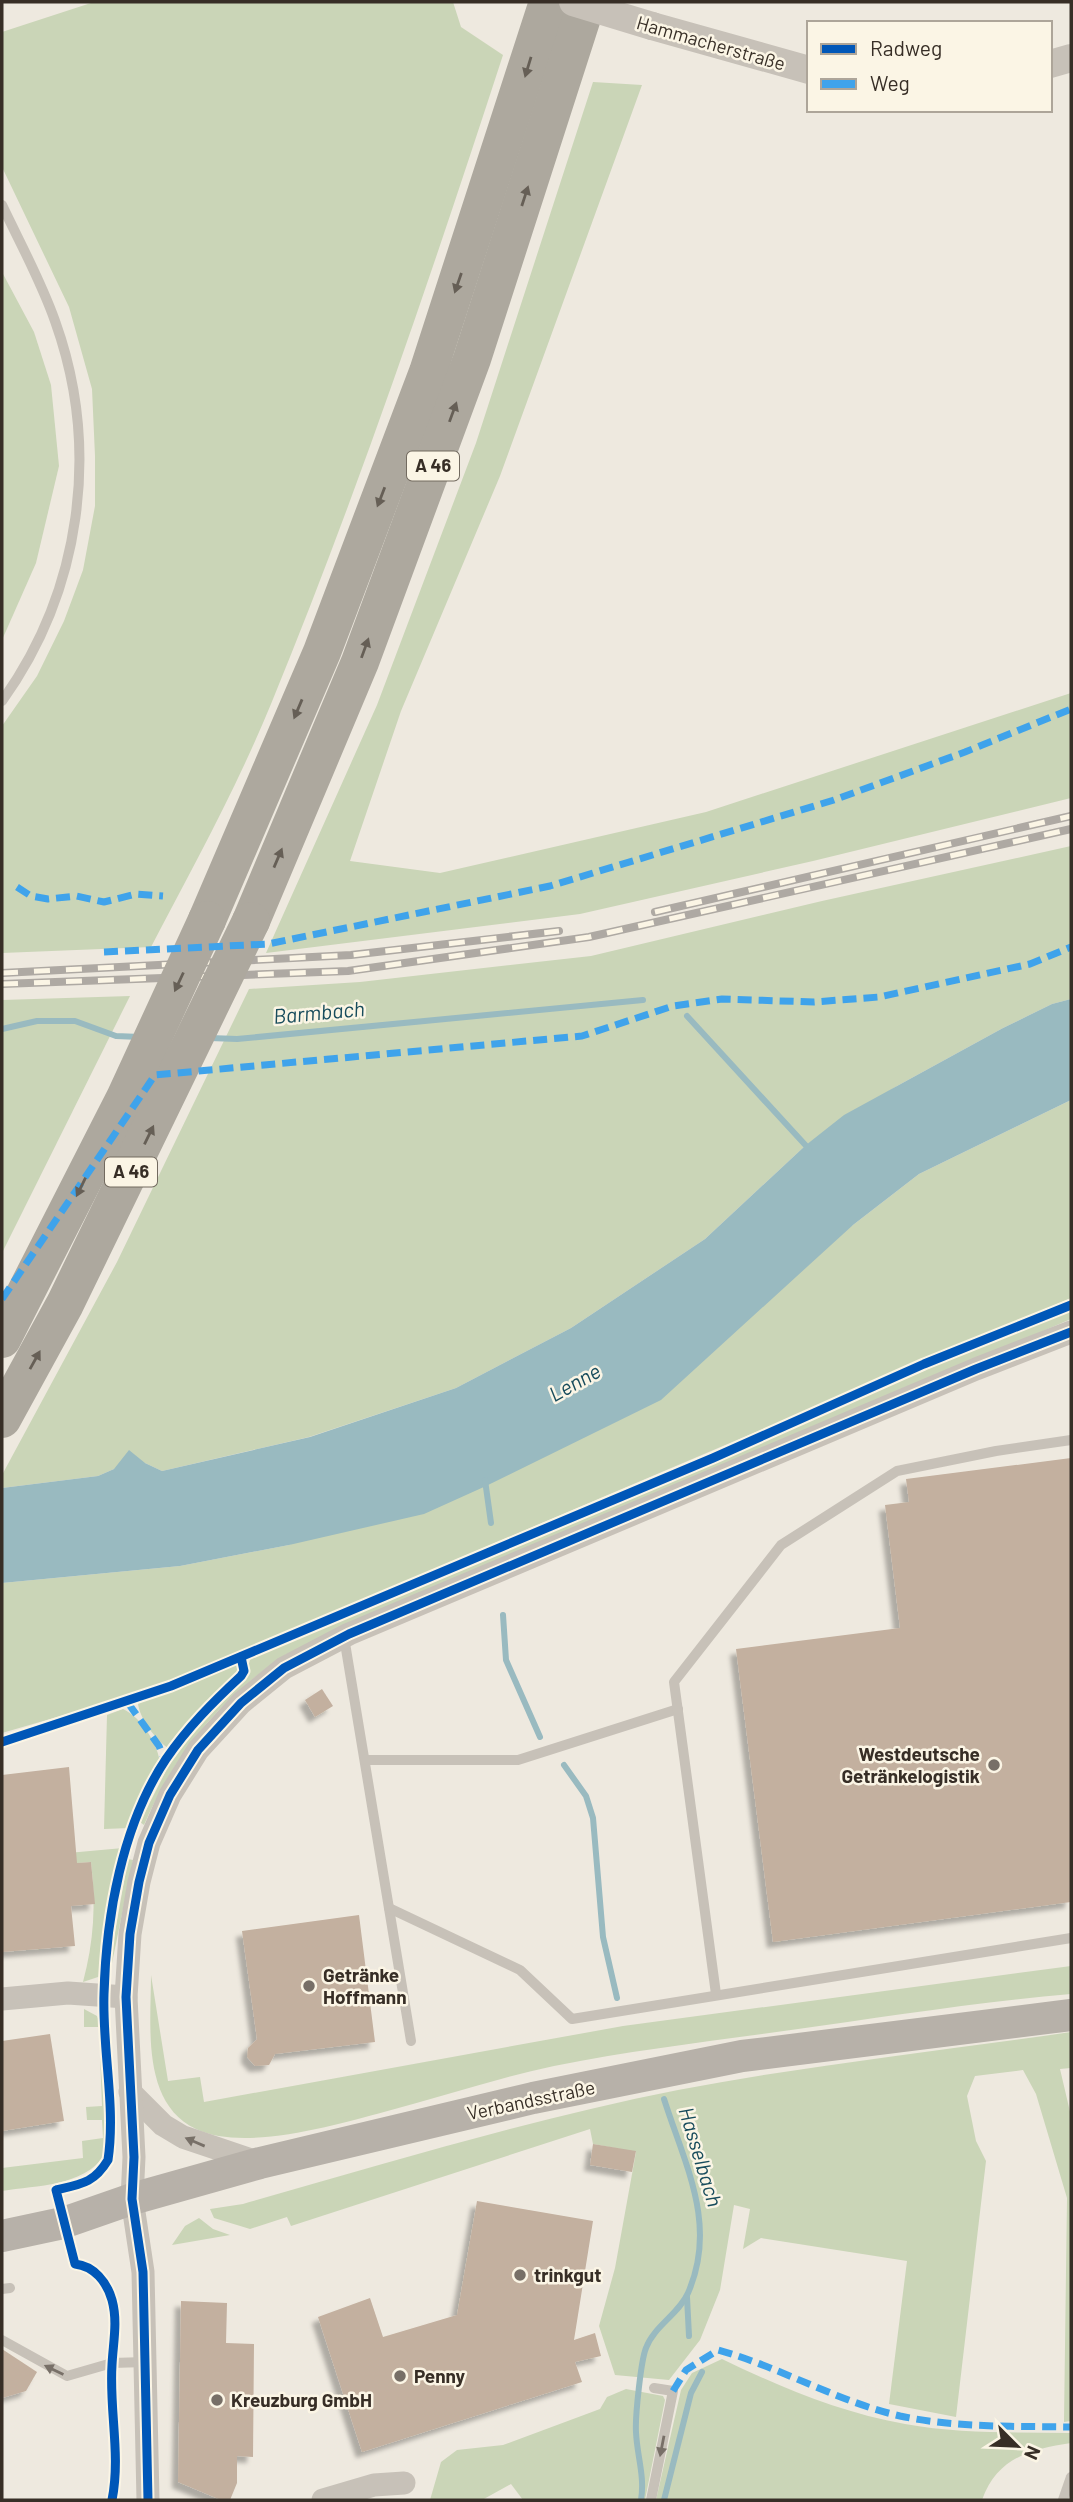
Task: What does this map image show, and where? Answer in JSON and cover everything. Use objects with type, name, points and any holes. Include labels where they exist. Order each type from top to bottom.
[{"type":"highway","name":"A 46","points":[[2,1339],[119,1110],[207,920],[322,652],[428,373],[548,2]]},
{"type":"highway","name":"A 46","points":[[2,1419],[65,1304],[251,921],[360,662],[472,359],[587,2]]},
{"type":"main road","name":"Verbandsstraße","points":[[2,2236],[62,2223],[132,2199],[260,2163],[533,2098],[742,2056],[1071,2015]]},
{"type":"street","name":"Hammacherstraße","points":[[573,2],[807,69]]},
{"type":"street","points":[[1052,63],[1071,58]]},
{"type":"street","points":[[148,2500],[150,2458],[143,2272],[132,2199],[134,2157],[127,1997],[130,1934],[149,1843],[170,1795],[198,1750],[241,1703],[284,1668],[344,1637],[976,1369],[1071,1332]]},
{"type":"street","points":[[2,1999],[68,1993],[127,1997]]},
{"type":"street","points":[[130,2092],[163,2125],[183,2137],[260,2163]]},
{"type":"street","points":[[323,2500],[374,2484],[404,2483]]},
{"type":"lane","points":[[2,205],[41,285],[64,350],[79,427],[80,484],[70,548],[49,619],[24,670],[2,701]]},
{"type":"lane","points":[[716,1994],[674,1682],[781,1545],[897,1471],[996,1451],[1071,1440]]},
{"type":"lane","points":[[344,1637],[411,2041]]},
{"type":"lane","points":[[365,1760],[517,1760],[678,1709]]},
{"type":"lane","points":[[389,1908],[520,1970],[572,2019],[1071,1938]]},
{"type":"lane","points":[[2,2340],[66,2376],[112,2363],[145,2362]]},
{"type":"lane","points":[[651,2500],[673,2391],[654,2388]]},
{"type":"lane","points":[[1063,2500],[1071,2477]]},
{"type":"green space","points":[[94,2],[453,2],[461,27],[503,55],[393,382],[303,624],[244,766],[151,947],[2,953],[2,726],[37,676],[64,621],[83,570],[95,506],[95,456],[92,389],[69,307],[2,167],[2,32]]},
{"type":"green space","points":[[593,82],[642,85],[500,476],[401,711],[350,861],[440,873],[706,812],[1071,693],[1071,798],[580,914],[266,953],[377,705],[476,443]]},
{"type":"green space","points":[[2,272],[34,332],[51,385],[59,466],[36,563],[2,640]]},
{"type":"green space","points":[[1071,846],[1071,999],[1052,1004],[1003,1028],[897,1086],[806,1145],[705,1239],[571,1328],[456,1388],[309,1437],[162,1471],[145,1463],[114,1469],[98,1476],[2,1488],[2,1475],[117,1262],[249,989],[360,982],[591,956]]},
{"type":"green space","points":[[130,996],[2,1253],[2,1000]]},
{"type":"green space","points":[[1071,1100],[1071,1298],[182,1676],[88,1708],[2,1733],[2,1583],[180,1566],[289,1545],[853,1225],[919,1174]]},
{"type":"green space","points":[[1071,1307],[1071,1319],[285,1655],[220,1709],[185,1751],[156,1799],[144,1825],[140,1822],[174,1755],[202,1719],[245,1677],[251,1657],[695,1470]]},
{"type":"green space","points":[[235,1664],[241,1668],[239,1673],[206,1703],[170,1749],[149,1729],[138,1703]]},
{"type":"green space","points":[[123,1709],[136,1718],[148,1732],[160,1765],[130,1828],[104,1829],[107,1715]]},
{"type":"green space","points":[[123,1848],[101,1976],[83,1982],[93,1923],[91,1862],[2,1869],[2,1859]]},
{"type":"green space","points":[[128,1859],[133,1860],[111,1968],[109,1966]]},
{"type":"green space","points":[[1071,1966],[1071,1994],[931,2010],[584,2060],[511,2076],[341,2123],[264,2137],[216,2135],[196,2129],[178,2117],[166,2101],[153,2061],[151,1975],[168,2081],[200,2077],[204,2102],[623,2026]]},
{"type":"green space","points":[[84,2009],[97,2016],[102,2029],[105,2155],[84,2173],[72,2179],[2,2191],[2,2168],[83,2158],[82,2141],[103,2138],[102,2120],[87,2120],[86,2107],[102,2106],[99,2027],[84,2027]]},
{"type":"green space","points":[[1071,2032],[1071,2068],[1060,2069],[1071,2116],[1071,2421],[1064,2422],[1067,2198],[1036,2094],[1023,2070],[975,2076],[967,2096],[976,2141],[986,2161],[956,2417],[889,2404],[907,2261],[761,2238],[743,2249],[750,2209],[734,2205],[720,2290],[700,2340],[669,2380],[615,2375],[599,2326],[615,2268],[636,2152],[593,2144],[590,2129],[291,2226],[287,2217],[250,2229],[214,2218],[210,2209],[243,2204],[513,2128],[678,2090],[825,2066]]},
{"type":"green space","points":[[199,2218],[213,2229],[230,2235],[172,2245],[185,2226]]},
{"type":"green space","points":[[722,2359],[811,2398],[881,2419],[946,2429],[1071,2433],[1071,2443],[1029,2453],[1006,2465],[996,2474],[982,2500],[656,2500],[681,2390],[692,2373]]},
{"type":"green space","points":[[626,2389],[663,2396],[665,2400],[645,2500],[523,2500],[511,2484],[482,2500],[430,2500],[441,2462],[457,2450],[503,2445],[600,2409],[607,2397]]},
{"type":"water","name":"Lenne","points":[[1071,999],[1071,1100],[919,1174],[853,1225],[661,1400],[424,1514],[289,1545],[180,1566],[2,1583],[2,1488],[98,1476],[114,1469],[129,1450],[145,1463],[162,1471],[310,1437],[456,1388],[571,1328],[705,1239],[806,1145],[844,1115],[1003,1028],[1052,1004]]},
{"type":"building","points":[[1071,1458],[1071,1902],[773,1942],[736,1649],[900,1628],[885,1505],[909,1502],[906,1479]]},
{"type":"building","points":[[322,1689],[333,1706],[315,1717],[305,1700]]},
{"type":"building","points":[[69,1767],[77,1863],[91,1862],[95,1904],[71,1906],[75,1946],[2,1952],[2,1775]]},
{"type":"building","name":"Getränke Hoffmann","points":[[359,1915],[375,2042],[275,2054],[269,2065],[255,2066],[247,2057],[248,2048],[257,2039],[242,1931]]},
{"type":"building","points":[[50,2034],[64,2121],[2,2131],[2,2041]]},
{"type":"building","points":[[593,2144],[636,2151],[632,2172],[590,2165]]},
{"type":"building","points":[[477,2201],[593,2221],[574,2340],[595,2333],[601,2356],[575,2362],[582,2382],[362,2452],[318,2317],[370,2298],[383,2337],[457,2315]]},
{"type":"building","name":"Kreuzburg GmbH","points":[[181,2301],[227,2303],[226,2343],[254,2344],[253,2457],[237,2456],[237,2483],[230,2500],[221,2500],[178,2482]]},
{"type":"building","points":[[2,2349],[37,2372],[26,2391],[2,2398]]},
{"type":"waterway","name":"Barmbach","points":[[210,1038],[237,1039],[643,1000]]},
{"type":"waterway","name":"Barmbach","points":[[687,1016],[809,1149]]},
{"type":"waterway","name":"Barmbach","points":[[2,1029],[37,1021],[75,1021],[116,1036],[140,1037]]},
{"type":"waterway","name":"Hasselbach","points":[[485,1480],[491,1523]]},
{"type":"waterway","name":"Hasselbach","points":[[503,1615],[506,1660],[540,1737]]},
{"type":"waterway","name":"Hasselbach","points":[[564,1765],[586,1796],[593,1818],[603,1937],[617,1998]]},
{"type":"waterway","name":"Hasselbach","points":[[641,2500],[642,2483],[636,2425],[644,2354],[655,2333],[688,2293],[700,2243],[695,2195],[664,2099]]},
{"type":"waterway","points":[[687,2297],[689,2336]]},
{"type":"waterway","points":[[664,2500],[691,2393],[702,2372]]},
{"type":"railway","points":[[655,912],[1071,816]]},
{"type":"railway","points":[[2,984],[348,971],[589,937],[1071,829]]},
{"type":"railway","points":[[2,973],[351,955],[559,931]]},
{"type":"marked path","points":[[104,952],[268,944],[550,886],[834,800],[965,752],[1071,709]]},
{"type":"marked path","points":[[17,887],[31,896],[48,899],[76,896],[104,902],[136,894],[163,896]]},
{"type":"marked path","points":[[2,1299],[155,1075],[582,1036],[673,1006],[722,999],[814,1002],[879,997],[1030,964],[1071,947]]},
{"type":"marked path","points":[[128,1703],[159,1746],[165,1761]]},
{"type":"marked path","points":[[673,2391],[686,2370],[718,2350],[764,2365],[853,2402],[900,2416],[964,2424],[1071,2427]]},
{"type":"cycle path","points":[[2,1742],[171,1686],[713,1458],[924,1364],[1071,1305]]},
{"type":"cycle path","points":[[148,2500],[143,2272],[132,2199],[134,2157],[126,1997],[130,1934],[149,1843],[170,1795],[198,1750],[241,1703],[284,1668],[349,1634],[976,1369],[1071,1332]]},
{"type":"cycle path","points":[[112,2500],[115,2466],[112,2382],[114,2308],[110,2293],[99,2276],[88,2268],[75,2264],[56,2190],[92,2178],[108,2160],[110,2098],[104,2015],[105,1965],[119,1872],[138,1813],[166,1759],[183,1736],[241,1676],[244,1671],[241,1657]]},
{"type":"place","name":"Westdeutsche Getränkelogistik","points":[[994,1765]]},
{"type":"place","name":"Getränke Hoffmann","points":[[309,1986]]},
{"type":"place","name":"trinkgut","points":[[520,2275]]},
{"type":"place","name":"Penny","points":[[400,2376]]},
{"type":"place","name":"Kreuzburg GmbH","points":[[217,2400]]}]
